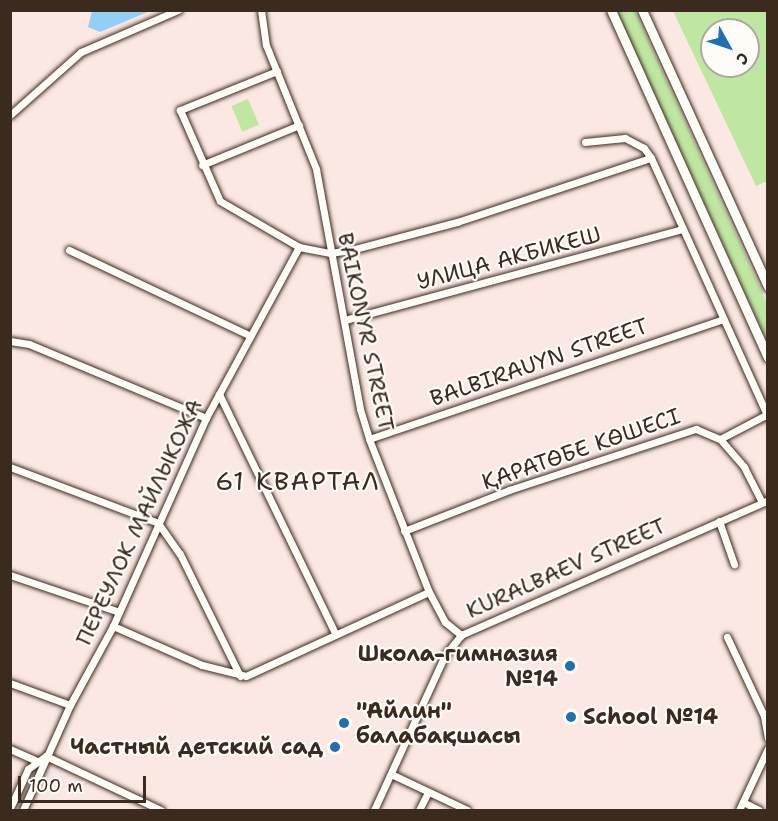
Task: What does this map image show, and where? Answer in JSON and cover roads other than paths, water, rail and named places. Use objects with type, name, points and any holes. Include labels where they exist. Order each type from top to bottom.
[{"type":"main road","points":[[611,10],[768,357]]},
{"type":"main road","points":[[642,10],[766,280]]},
{"type":"street","points":[[10,115],[81,52],[178,10]]},
{"type":"street","name":"BAIKONYR STREET","points":[[261,10],[266,45],[316,169],[330,253],[369,439],[429,592],[445,622],[461,635]]},
{"type":"street","points":[[277,70],[180,110],[202,165],[223,205],[299,248],[330,253],[457,222],[651,158]]},
{"type":"street","points":[[202,165],[299,125]]},
{"type":"street","points":[[585,142],[625,138],[644,148],[651,158],[721,320],[767,416],[720,439],[744,467],[765,501]]},
{"type":"street","name":"УЛИЦА АКБИКЕШ","points":[[345,321],[683,229]]},
{"type":"street","name":"ПЕРЕУЛОК МАЙЛЫКОЖА","points":[[23,810],[70,705],[113,626],[206,418],[249,335],[299,248]]},
{"type":"street","points":[[69,250],[249,335]]},
{"type":"street","name":"BALBIRAUYN STREET","points":[[369,439],[721,320]]},
{"type":"street","points":[[10,341],[28,344],[206,418]]},
{"type":"street","points":[[219,394],[334,633]]},
{"type":"street","name":"ҚАРАТӨБЕ КӨШЕСІ","points":[[404,531],[676,433],[704,430],[720,439]]},
{"type":"street","points":[[10,467],[158,523],[180,554],[240,676]]},
{"type":"street","name":"KURALBAEV STREET","points":[[374,810],[445,655],[461,635],[765,501]]},
{"type":"street","points":[[719,521],[734,564]]},
{"type":"street","points":[[10,575],[119,612]]},
{"type":"street","points":[[113,626],[202,665],[240,676],[429,592]]},
{"type":"street","points":[[727,637],[764,716],[768,738]]},
{"type":"street","points":[[10,682],[70,705]]},
{"type":"street","points":[[739,810],[765,765],[768,748]]},
{"type":"street","points":[[10,749],[38,761]]},
{"type":"street","points":[[10,808],[28,769],[46,756],[161,810]]},
{"type":"street","points":[[391,774],[467,810]]},
{"type":"street","points":[[419,810],[428,792]]},
{"type":"street","points":[[743,802],[759,810]]},
{"type":"water","points":[[92,10],[150,11],[100,32],[88,27]]},
{"type":"place","name":"Школа-гимназия №14","points":[[570,666]]},
{"type":"place","name":"School №14","points":[[571,717]]},
{"type":"place","name":"\"Айлин\" балабақшасы","points":[[344,723]]},
{"type":"place","name":"Частный детский сад","points":[[335,747]]},
{"type":"district","name":"61 КВАРТАЛ","points":[[298,481]]}]
